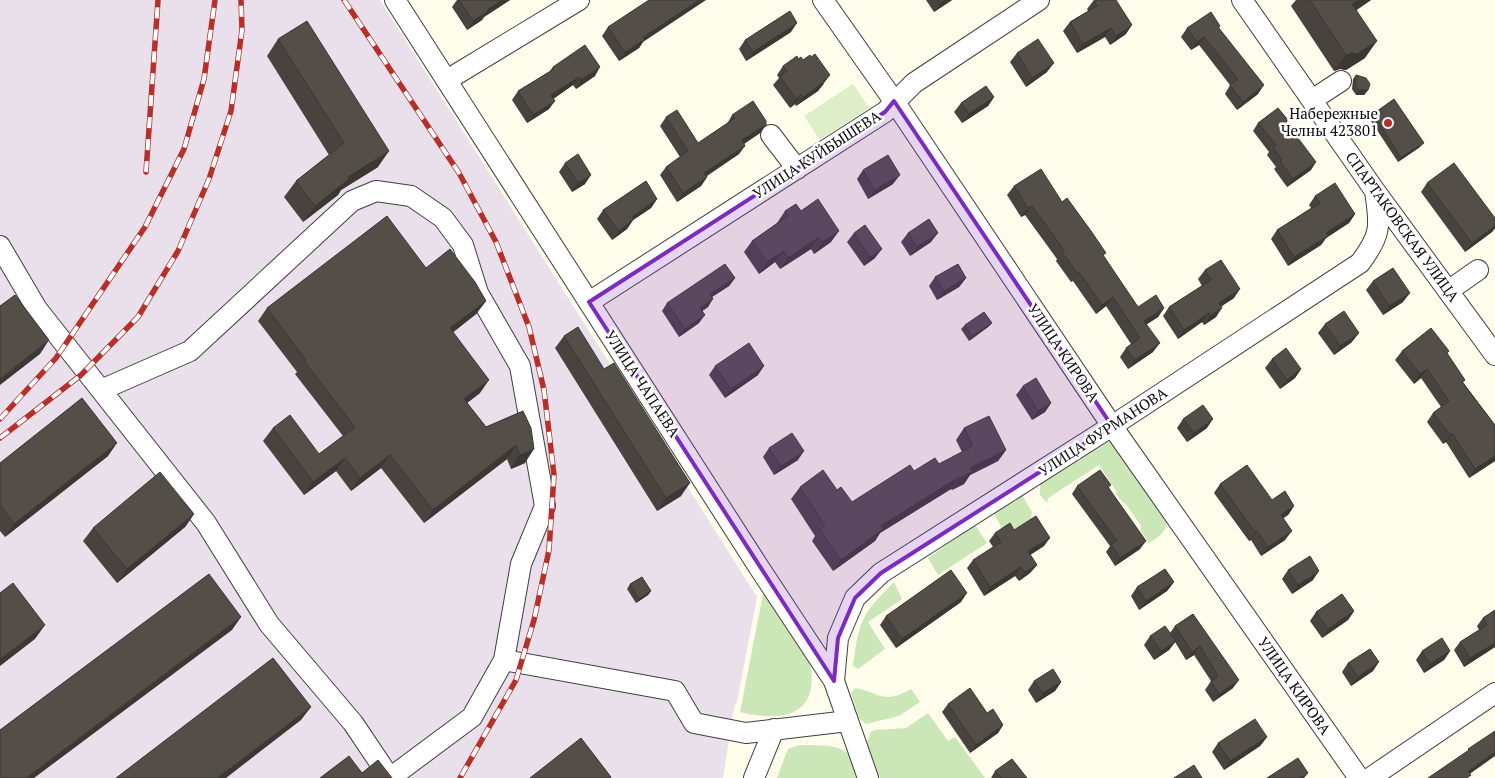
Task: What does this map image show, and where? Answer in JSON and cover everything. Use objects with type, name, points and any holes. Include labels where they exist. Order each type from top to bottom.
[{"type":"street","name":"УЛИЦА ЧАПАЕВА","points":[[395,0],[760,569],[834,681],[868,778]]},
{"type":"street","points":[[447,80],[579,0]]},
{"type":"street","name":"УЛИЦА КИРОВА","points":[[823,0],[894,101],[1112,426],[1359,778]]},
{"type":"street","name":"УЛИЦА КУЙБЫШЕВА","points":[[589,302],[885,112],[914,83],[1039,0]]},
{"type":"street","name":"СПАРТАКОВСКАЯ УЛИЦА","points":[[1242,0],[1374,190],[1495,355]]},
{"type":"street","points":[[1312,100],[1341,81]]},
{"type":"street","points":[[771,135],[797,168]]},
{"type":"street","name":"УЛИЦА ФУРМАНОВА","points":[[834,681],[838,638],[855,598],[881,573],[1112,426],[1360,263],[1372,246],[1379,222],[1374,190]]},
{"type":"street","points":[[0,246],[6,271],[206,523],[269,624],[353,723],[390,778],[472,717],[504,660],[521,564],[545,506],[520,366],[478,293],[463,245],[443,218],[411,196],[376,191],[352,201],[190,351],[101,390]]},
{"type":"street","points":[[1448,291],[1478,270]]},
{"type":"street","points":[[504,660],[675,690],[694,723],[746,732],[848,721]]},
{"type":"street","points":[[1370,778],[1495,694]]},
{"type":"street","points":[[754,778],[774,730]]},
{"type":"highlighted area","points":[[894,101],[1112,426],[881,573],[855,598],[838,638],[834,681],[589,302],[885,112]]},
{"type":"shaded area","points":[[0,0],[380,0],[757,597],[737,702],[734,707],[723,778],[0,778]]},
{"type":"green space","points":[[853,84],[869,108],[820,140],[804,116]]},
{"type":"green space","points":[[1103,441],[1113,443],[1166,518],[1164,530],[1149,543],[1140,530],[1141,526],[1125,503],[1116,494],[1117,492],[1099,465],[1048,498],[1047,503],[1040,495],[1040,482]]},
{"type":"green space","points":[[1022,495],[1032,512],[1030,524],[1008,538],[994,514]]},
{"type":"green space","points":[[975,525],[987,543],[938,575],[928,558]]},
{"type":"green space","points":[[894,582],[902,599],[868,622],[885,649],[858,669],[853,666],[857,639],[863,620],[868,611]]},
{"type":"green space","points":[[764,589],[808,653],[812,676],[810,692],[803,705],[790,713],[776,716],[761,716],[740,712]]},
{"type":"green space","points":[[855,688],[888,697],[902,694],[911,689],[920,702],[899,716],[866,724],[859,718],[851,693]]},
{"type":"green space","points":[[928,713],[948,741],[955,737],[985,778],[880,778],[866,744],[871,732],[875,730],[906,728]]},
{"type":"green space","points":[[800,745],[829,746],[842,750],[852,759],[858,778],[777,778],[788,749]]},
{"type":"building","points":[[459,0],[502,0],[473,21]]},
{"type":"building","points":[[649,0],[699,0],[643,37],[645,39],[625,52],[608,27]]},
{"type":"building","points":[[1094,0],[1116,0],[1132,25],[1116,36],[1111,28],[1083,44],[1070,22],[1097,6]]},
{"type":"building","points":[[1310,0],[1359,0],[1352,4],[1377,41],[1357,54],[1351,53],[1346,55]]},
{"type":"building","points":[[790,11],[797,23],[753,52],[745,40]]},
{"type":"building","points":[[1211,12],[1220,26],[1218,27],[1264,85],[1243,102],[1230,85],[1238,79],[1204,37],[1197,42],[1187,28]]},
{"type":"building","points":[[307,21],[389,151],[348,177],[349,179],[315,206],[296,181],[344,143],[278,39]]},
{"type":"building","points":[[1038,39],[1054,63],[1032,78],[1017,53]]},
{"type":"building","points":[[585,45],[600,67],[581,80],[579,77],[551,95],[555,101],[533,115],[518,91],[554,69],[553,67]]},
{"type":"building","points":[[815,54],[830,75],[824,82],[803,97],[801,95],[796,99],[780,76],[787,71],[783,66],[797,56],[798,59],[801,57],[803,60]]},
{"type":"building","points":[[1356,75],[1366,78],[1370,84],[1368,90],[1359,90],[1355,85]]},
{"type":"building","points":[[986,86],[994,97],[969,114],[961,103]]},
{"type":"building","points":[[1394,99],[1424,143],[1401,157],[1373,114]]},
{"type":"building","points":[[753,101],[766,121],[766,125],[742,140],[745,146],[704,173],[707,177],[683,193],[666,167],[688,151],[666,117],[677,110],[698,143],[735,118],[732,115]]},
{"type":"building","points":[[1278,108],[1288,120],[1286,122],[1316,162],[1293,179],[1273,147],[1276,145],[1258,123]]},
{"type":"building","points":[[578,154],[591,175],[578,183],[565,163]]},
{"type":"building","points":[[888,155],[900,175],[875,190],[863,170]]},
{"type":"building","points":[[1454,163],[1495,218],[1495,226],[1472,243],[1427,183]]},
{"type":"building","points":[[1041,169],[1062,202],[1067,198],[1091,231],[1106,253],[1103,255],[1138,307],[1156,295],[1164,308],[1144,321],[1160,343],[1135,360],[1126,348],[1140,338],[1113,297],[1102,305],[1079,272],[1077,273],[1062,252],[1064,250],[1032,206],[1028,208],[1014,186]]},
{"type":"building","points":[[646,181],[657,199],[632,217],[634,219],[619,231],[603,210]]},
{"type":"building","points":[[1335,183],[1355,214],[1326,233],[1328,236],[1294,257],[1277,230],[1320,203],[1315,196]]},
{"type":"building","points":[[818,199],[839,231],[822,242],[819,237],[788,258],[784,251],[767,262],[752,241],[788,216],[785,211],[796,204],[801,211]]},
{"type":"building","points":[[387,216],[426,268],[450,249],[475,282],[486,301],[450,328],[489,380],[464,399],[486,427],[523,411],[531,428],[534,449],[520,455],[516,445],[433,510],[390,455],[360,478],[345,458],[313,482],[273,428],[290,415],[319,454],[355,427],[304,361],[306,360],[267,308]]},
{"type":"building","points":[[929,219],[938,233],[917,247],[908,233]]},
{"type":"building","points":[[865,225],[882,249],[870,257],[854,233]]},
{"type":"building","points":[[1221,260],[1240,289],[1219,303],[1222,308],[1210,316],[1209,313],[1184,330],[1169,307],[1211,280],[1205,270]]},
{"type":"building","points":[[725,264],[735,278],[710,294],[713,299],[700,308],[705,315],[685,329],[667,303]]},
{"type":"building","points":[[958,264],[966,278],[944,291],[935,277]]},
{"type":"building","points":[[1393,268],[1410,293],[1389,306],[1373,281]]},
{"type":"building","points":[[15,295],[49,340],[0,379],[0,306]]},
{"type":"building","points":[[1344,311],[1359,333],[1340,346],[1325,324]]},
{"type":"building","points":[[984,312],[992,323],[972,336],[965,325]]},
{"type":"building","points":[[578,327],[604,369],[614,363],[690,483],[666,498],[564,336]]},
{"type":"building","points":[[1431,328],[1449,351],[1447,353],[1465,380],[1462,382],[1495,425],[1495,456],[1475,469],[1452,433],[1450,435],[1433,413],[1449,401],[1427,369],[1420,374],[1402,351]]},
{"type":"building","points":[[749,343],[764,366],[731,389],[715,366]]},
{"type":"building","points":[[1286,348],[1301,369],[1287,380],[1272,359]]},
{"type":"building","points":[[1036,378],[1051,403],[1038,411],[1023,386]]},
{"type":"building","points":[[82,398],[117,443],[14,524],[0,505],[0,463]]},
{"type":"building","points":[[1203,405],[1213,419],[1194,433],[1183,419]]},
{"type":"building","points":[[989,416],[1006,450],[970,468],[972,472],[959,477],[881,526],[883,529],[841,560],[820,530],[825,526],[800,487],[823,470],[837,490],[841,487],[852,502],[910,465],[914,471],[935,458],[939,464],[973,446],[964,428]]},
{"type":"building","points":[[792,433],[804,451],[781,466],[769,448]]},
{"type":"building","points":[[1247,465],[1272,500],[1285,491],[1294,506],[1281,515],[1292,531],[1268,547],[1220,484]]},
{"type":"building","points":[[1100,470],[1111,485],[1108,487],[1146,541],[1120,558],[1111,544],[1117,541],[1077,486]]},
{"type":"building","points":[[160,472],[194,514],[127,569],[93,528]]},
{"type":"building","points":[[1036,516],[1050,538],[1028,551],[1037,565],[1025,572],[1021,567],[990,587],[973,560],[1001,542],[995,533],[1010,523],[1014,530]]},
{"type":"building","points":[[1310,556],[1319,571],[1298,585],[1288,570]]},
{"type":"building","points":[[1165,569],[1174,582],[1146,601],[1137,587]]},
{"type":"building","points":[[951,570],[967,593],[902,639],[886,616]]},
{"type":"building","points":[[209,574],[241,617],[26,778],[0,778],[0,730]]},
{"type":"building","points":[[642,577],[651,591],[639,599],[630,584]]},
{"type":"building","points":[[13,583],[45,625],[0,659],[0,593]]},
{"type":"building","points":[[1342,594],[1354,611],[1328,629],[1316,612]]},
{"type":"building","points":[[1495,610],[1495,643],[1470,658],[1460,642],[1487,625],[1483,618]]},
{"type":"building","points":[[1193,614],[1239,680],[1219,694],[1211,682],[1218,676],[1200,646],[1192,652],[1175,626]]},
{"type":"building","points":[[1165,626],[1176,641],[1161,651],[1150,636]]},
{"type":"building","points":[[1442,638],[1450,651],[1430,664],[1422,651]]},
{"type":"building","points":[[1370,649],[1379,662],[1358,677],[1348,663]]},
{"type":"building","points":[[273,658],[311,707],[217,778],[116,778]]},
{"type":"building","points":[[1053,669],[1061,682],[1043,693],[1034,681]]},
{"type":"building","points":[[970,688],[987,713],[993,709],[1003,725],[976,745],[948,704]]},
{"type":"building","points":[[1255,719],[1267,737],[1230,761],[1218,743]]},
{"type":"building","points":[[1495,731],[1495,752],[1468,771],[1471,775],[1467,778],[1428,778],[1468,749]]},
{"type":"building","points":[[581,738],[610,778],[530,778]]},
{"type":"building","points":[[349,756],[362,773],[378,760],[392,778],[320,778]]},
{"type":"building","points":[[1298,758],[1308,773],[1299,778],[1267,778]]},
{"type":"building","points":[[1012,759],[1027,778],[1001,778],[995,771]]},
{"type":"building","points":[[1194,765],[1202,778],[1174,778]]},
{"type":"railway","points":[[146,172],[158,0]]},
{"type":"railway","points":[[0,419],[56,358],[145,227],[184,149],[204,79],[215,0]]},
{"type":"railway","points":[[0,438],[81,375],[138,317],[178,251],[209,179],[231,111],[242,30],[241,0]]},
{"type":"railway","points":[[344,0],[459,173],[496,242],[529,327],[544,390],[554,475],[549,550],[534,620],[516,680],[460,778]]},
{"type":"place","name":"Набережные Челны 423801","points":[[1388,123]]}]
